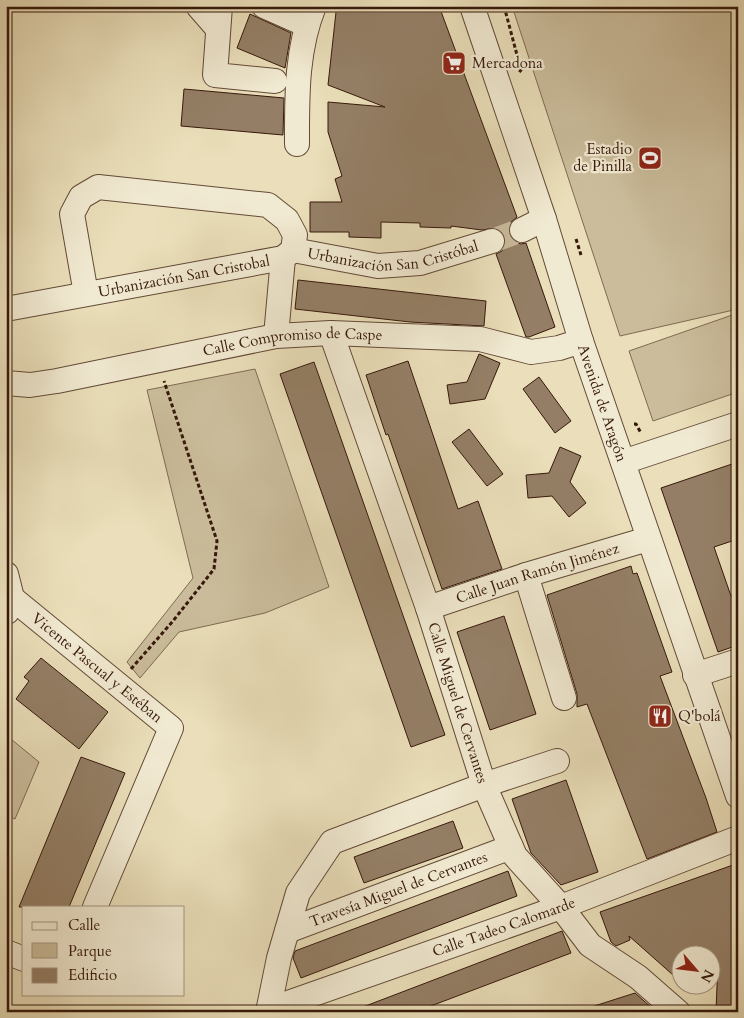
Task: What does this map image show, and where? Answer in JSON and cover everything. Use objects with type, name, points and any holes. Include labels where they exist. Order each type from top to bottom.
[{"type":"street","points":[[198,6],[219,18],[215,75],[275,80]]},
{"type":"street","points":[[264,6],[310,16],[301,52],[297,85],[297,144]]},
{"type":"street","name":"Avenida de Aragón","points":[[472,6],[544,218],[581,341],[738,796]]},
{"type":"street","name":"Urbanización San Cristobal","points":[[86,294],[72,214],[81,197],[98,187],[268,205],[287,220],[295,235],[288,254],[276,336]]},
{"type":"street","points":[[522,230],[544,218]]},
{"type":"street","name":"Urbanización San Cristóbal","points":[[288,254],[378,266],[420,263],[492,241]]},
{"type":"street","name":"Urbanización San Cristobal","points":[[6,309],[288,254]]},
{"type":"street","name":"Calle Compromiso de Caspe","points":[[6,383],[30,385],[56,381],[276,336],[331,333],[480,339],[531,352],[559,348],[581,341]]},
{"type":"street","name":"Calle Miguel de Cervantes","points":[[331,333],[428,608],[484,785],[515,856],[561,907],[590,945],[638,977],[678,1012]]},
{"type":"street","points":[[623,462],[738,424]]},
{"type":"street","name":"Calle Juan Ramón Jiménez","points":[[428,608],[526,575],[648,539]]},
{"type":"street","points":[[6,574],[9,606]]},
{"type":"street","points":[[526,575],[564,698]]},
{"type":"street","name":"Vicente Pascual y Estéban","points":[[9,606],[118,685],[171,728],[95,906]]},
{"type":"street","points":[[695,675],[738,661]]},
{"type":"street","points":[[268,1011],[279,958],[298,893],[332,842],[484,785],[557,760]]},
{"type":"street","name":"Calle Tadeo Calomarde","points":[[268,1011],[561,907],[738,838]]},
{"type":"street","name":"Travesía Miguel de Cervantes","points":[[286,931],[511,847]]},
{"type":"street","points":[[6,952],[22,958]]},
{"type":"path","points":[[504,6],[521,70],[516,78]]},
{"type":"path","points":[[118,685],[214,569],[217,541],[157,360]]},
{"type":"path","points":[[628,426],[636,424],[640,432],[645,436]]},
{"type":"green space","name":"Estadio de Pinilla","points":[[512,6],[738,6],[738,309],[620,336]]},
{"type":"green space","points":[[738,313],[738,392],[653,421],[629,351]]},
{"type":"green space","points":[[255,369],[329,587],[265,613],[179,632],[140,678],[127,662],[193,578],[147,390]]},
{"type":"green space","points":[[6,735],[39,762],[15,819],[6,815]]},
{"type":"building","points":[[341,6],[439,6],[517,217],[510,223],[508,229],[510,236],[515,242],[526,243],[555,327],[526,337],[496,254],[502,251],[505,245],[505,237],[502,231],[496,228],[482,230],[451,226],[451,228],[420,227],[420,223],[381,222],[381,238],[349,237],[349,232],[310,232],[310,202],[342,202],[335,179],[342,176],[328,132],[328,102],[385,107],[328,85],[336,12]]},
{"type":"building","points":[[250,14],[291,33],[285,68],[237,48]]},
{"type":"building","points":[[184,89],[284,98],[283,135],[181,126]]},
{"type":"building","points":[[298,280],[486,301],[484,326],[410,322],[295,309]]},
{"type":"building","points":[[479,354],[500,363],[485,399],[450,404],[447,385],[467,382]]},
{"type":"building","points":[[408,361],[458,509],[478,501],[502,569],[442,589],[366,375]]},
{"type":"building","points":[[314,362],[445,735],[411,747],[280,374]]},
{"type":"building","points":[[539,377],[571,421],[555,433],[523,389]]},
{"type":"building","points":[[469,429],[503,474],[487,486],[452,442]]},
{"type":"building","points":[[560,447],[581,456],[570,482],[586,503],[569,517],[552,496],[528,498],[526,475],[549,473]]},
{"type":"building","points":[[738,462],[738,539],[714,547],[731,596],[738,594],[738,645],[718,652],[661,488]]},
{"type":"building","points":[[631,566],[633,574],[637,573],[672,672],[660,676],[717,832],[647,859],[587,704],[577,707],[577,694],[547,595]]},
{"type":"building","points":[[504,616],[536,714],[490,730],[457,632]]},
{"type":"building","points":[[41,658],[108,712],[79,749],[16,699],[29,681],[24,677]]},
{"type":"building","points":[[81,757],[125,773],[69,906],[19,907]]},
{"type":"building","points":[[566,780],[598,872],[561,885],[531,853],[512,799]]},
{"type":"building","points":[[453,821],[463,848],[364,883],[354,857]]},
{"type":"building","points":[[733,865],[738,878],[738,1012],[716,1011],[717,996],[722,996],[722,946],[672,946],[672,974],[629,936],[630,940],[616,946],[611,942],[600,912]]},
{"type":"building","points":[[508,871],[517,896],[301,978],[293,958],[295,951]]},
{"type":"building","points":[[562,931],[571,953],[415,1012],[355,1012],[355,1010]]},
{"type":"building","points":[[635,993],[654,1012],[589,1012],[588,1008]]},
{"type":"tunnel","points":[[492,241],[522,230]]},
{"type":"place","name":"Mercadona","points":[[454,63]]},
{"type":"place","name":"Estadio de Pinilla","points":[[650,158]]},
{"type":"place","name":"Q'bolá","points":[[660,716]]}]
